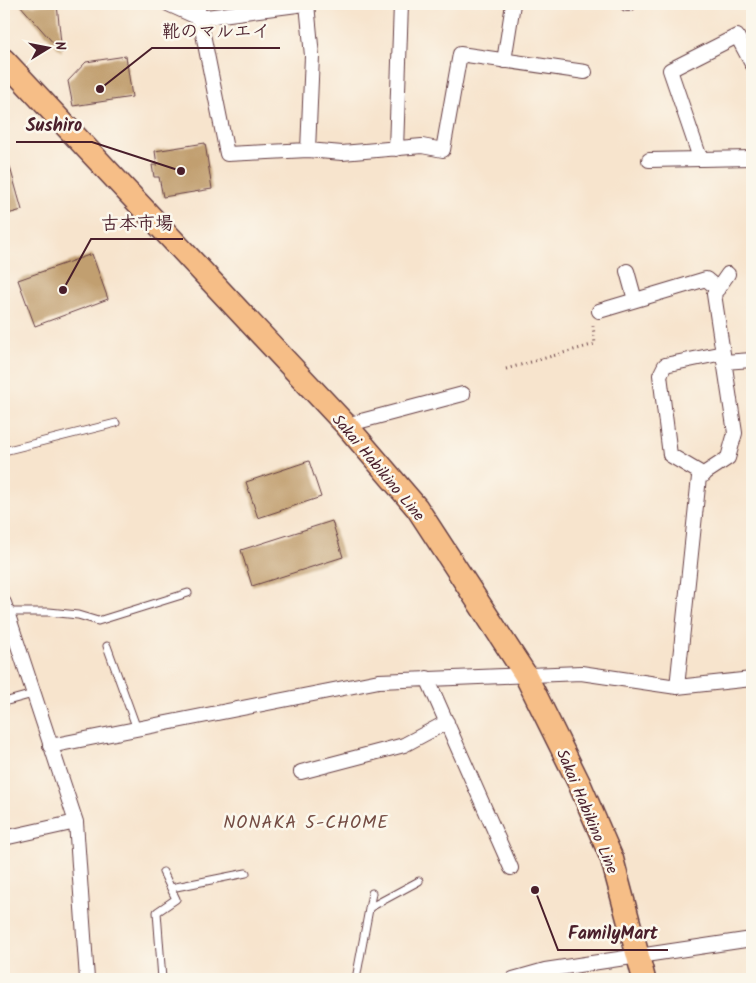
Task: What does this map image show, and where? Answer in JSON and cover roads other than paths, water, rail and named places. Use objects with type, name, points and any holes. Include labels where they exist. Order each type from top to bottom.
[{"type":"main road","name":"Sakai Habikino Line","points":[[4,60],[346,425],[417,508],[524,674],[579,783],[612,859],[640,956],[644,979]]},
{"type":"street","points":[[168,4],[199,18],[268,6],[306,4],[312,56],[308,150]]},
{"type":"street","points":[[197,4],[227,154],[308,150],[342,153],[422,146],[443,150],[460,54],[585,72]]},
{"type":"street","points":[[396,149],[401,4]]},
{"type":"street","points":[[504,61],[513,4]]},
{"type":"street","points":[[700,158],[670,70],[736,36],[752,64]]},
{"type":"street","points":[[649,160],[752,158]]},
{"type":"street","points":[[627,271],[634,300]]},
{"type":"street","points":[[677,687],[700,477],[728,458],[735,433],[714,294],[728,274]]},
{"type":"street","points":[[599,311],[706,279],[718,288]]},
{"type":"street","points":[[704,474],[670,455],[660,375],[665,365],[724,358],[752,360]]},
{"type":"street","points":[[346,425],[463,394]]},
{"type":"street","points":[[5,608],[76,822],[87,979]]},
{"type":"street","points":[[50,746],[379,681],[581,673],[677,687],[752,679]]},
{"type":"street","points":[[427,678],[512,868]]},
{"type":"street","points":[[301,772],[404,745],[447,722]]},
{"type":"street","points":[[4,838],[76,822]]},
{"type":"street","points":[[512,979],[545,970],[752,939]]},
{"type":"lane","points":[[4,451],[116,423]]},
{"type":"lane","points":[[5,608],[78,616],[98,621],[188,593]]},
{"type":"lane","points":[[107,646],[137,729]]},
{"type":"lane","points":[[4,702],[33,694]]},
{"type":"lane","points":[[162,979],[157,912],[176,899],[164,872]]},
{"type":"lane","points":[[171,888],[246,873]]},
{"type":"lane","points":[[369,908],[419,881]]},
{"type":"lane","points":[[356,979],[372,893]]},
{"type":"place","name":"靴のマルエイ","points":[[100,89]]},
{"type":"place","name":"Sushiro","points":[[181,171]]},
{"type":"place","name":"古本市場","points":[[63,290]]},
{"type":"place","name":"FamilyMart","points":[[535,890]]},
{"type":"district","name":"NONAKA 5-CHOME","points":[[306,822]]}]
